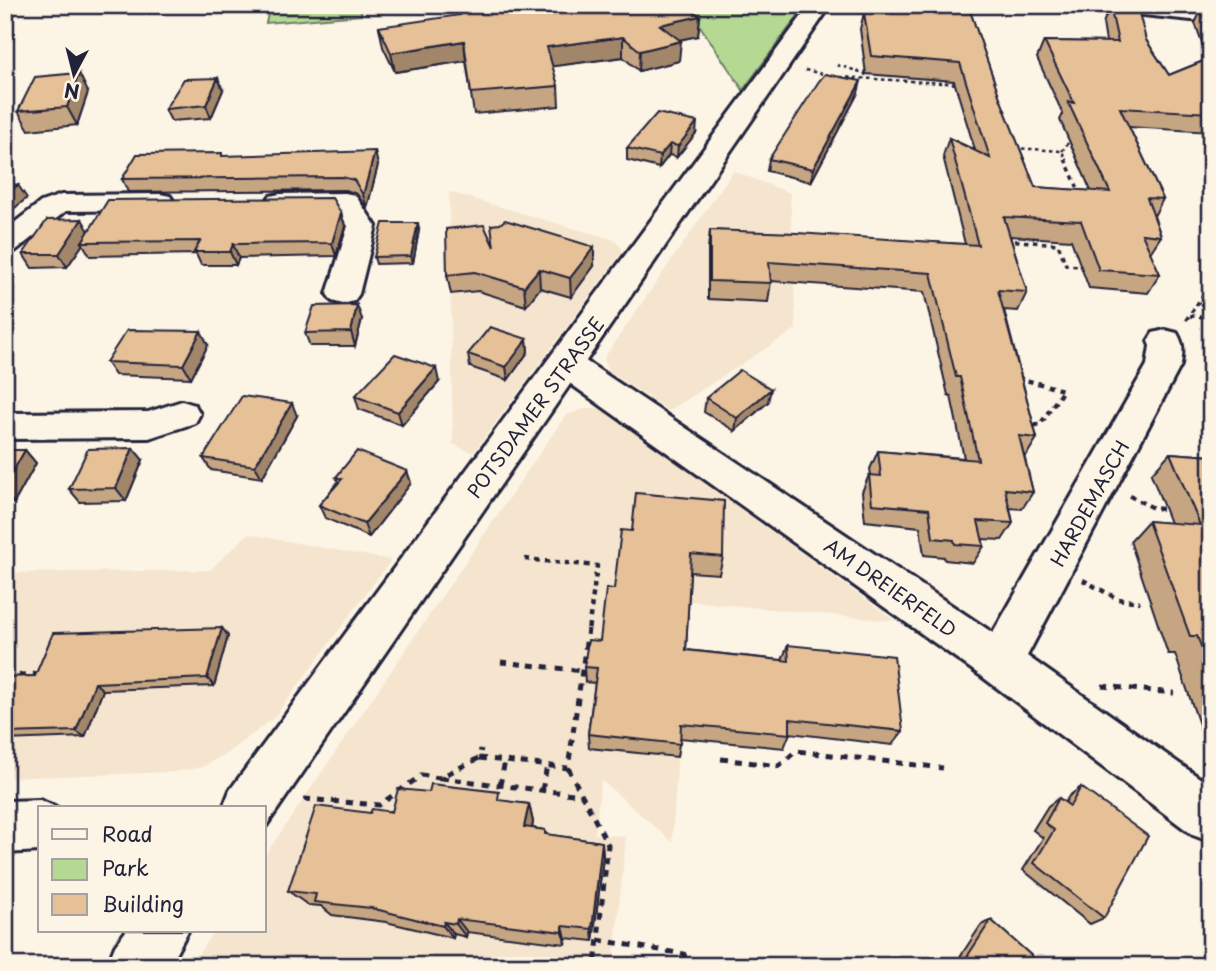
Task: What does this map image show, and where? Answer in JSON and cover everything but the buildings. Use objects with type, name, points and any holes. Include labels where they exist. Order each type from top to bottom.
[{"type":"street","name":"POTSDAMER STRASSE","points":[[258,795],[821,5]]},
{"type":"street","points":[[1104,5],[1211,16]]},
{"type":"street","points":[[249,202],[345,201],[362,226],[344,294]]},
{"type":"street","points":[[5,245],[61,203],[181,202]]},
{"type":"street","name":"HARDEMASCH","points":[[1000,663],[1164,366],[1173,334]]},
{"type":"street","name":"AM DREIERFELD","points":[[566,364],[1000,663],[1211,817]]},
{"type":"street","points":[[5,426],[149,425],[182,414]]},
{"type":"street","points":[[5,827],[38,826]]},
{"type":"street","points":[[135,966],[159,932]]},
{"type":"path","points":[[780,65],[838,77],[960,84]]},
{"type":"path","points":[[837,65],[864,73],[869,79]]},
{"type":"path","points":[[1062,151],[1068,144]]},
{"type":"path","points":[[1005,147],[1062,151]]},
{"type":"path","points":[[1062,151],[1080,194]]},
{"type":"path","points":[[1069,193],[1088,195]]},
{"type":"path","points":[[1074,201],[1080,194]]},
{"type":"path","points":[[1002,240],[1058,244],[1066,265],[1081,266]]},
{"type":"path","points":[[1173,334],[1211,284]]},
{"type":"path","points":[[1173,334],[1211,317]]},
{"type":"path","points":[[1013,377],[1063,390],[1040,425],[1018,425]]},
{"type":"path","points":[[524,559],[597,566],[568,768],[608,845],[595,966]]},
{"type":"path","points":[[1054,565],[1118,599],[1140,602]]},
{"type":"path","points":[[501,663],[583,671]]},
{"type":"path","points":[[5,676],[40,674]]},
{"type":"path","points":[[479,758],[481,749]]},
{"type":"path","points":[[721,759],[779,766],[796,751],[943,768]]},
{"type":"path","points":[[439,778],[479,758],[568,768]]},
{"type":"path","points":[[500,785],[505,761]]},
{"type":"path","points":[[542,790],[547,766]]},
{"type":"path","points":[[258,795],[379,805],[422,775],[582,796]]},
{"type":"path","points":[[598,940],[684,954],[687,966]]},
{"type":"shaded area","points":[[733,171],[790,193],[796,329],[669,411],[608,371],[604,358]]},
{"type":"shaded area","points":[[449,192],[614,240],[622,248],[621,254],[473,453],[453,444]]},
{"type":"shaded area","points":[[586,408],[599,408],[610,414],[895,621],[688,601],[672,842],[601,780],[595,834],[626,837],[613,966],[190,966],[213,932],[266,932],[266,854],[565,416]]},
{"type":"shaded area","points":[[248,534],[391,560],[274,718],[227,753],[202,767],[174,772],[5,778],[5,573],[210,570]]},
{"type":"green space","points":[[270,5],[361,5],[361,15],[266,23]]},
{"type":"green space","points":[[686,5],[806,5],[743,90]]}]
